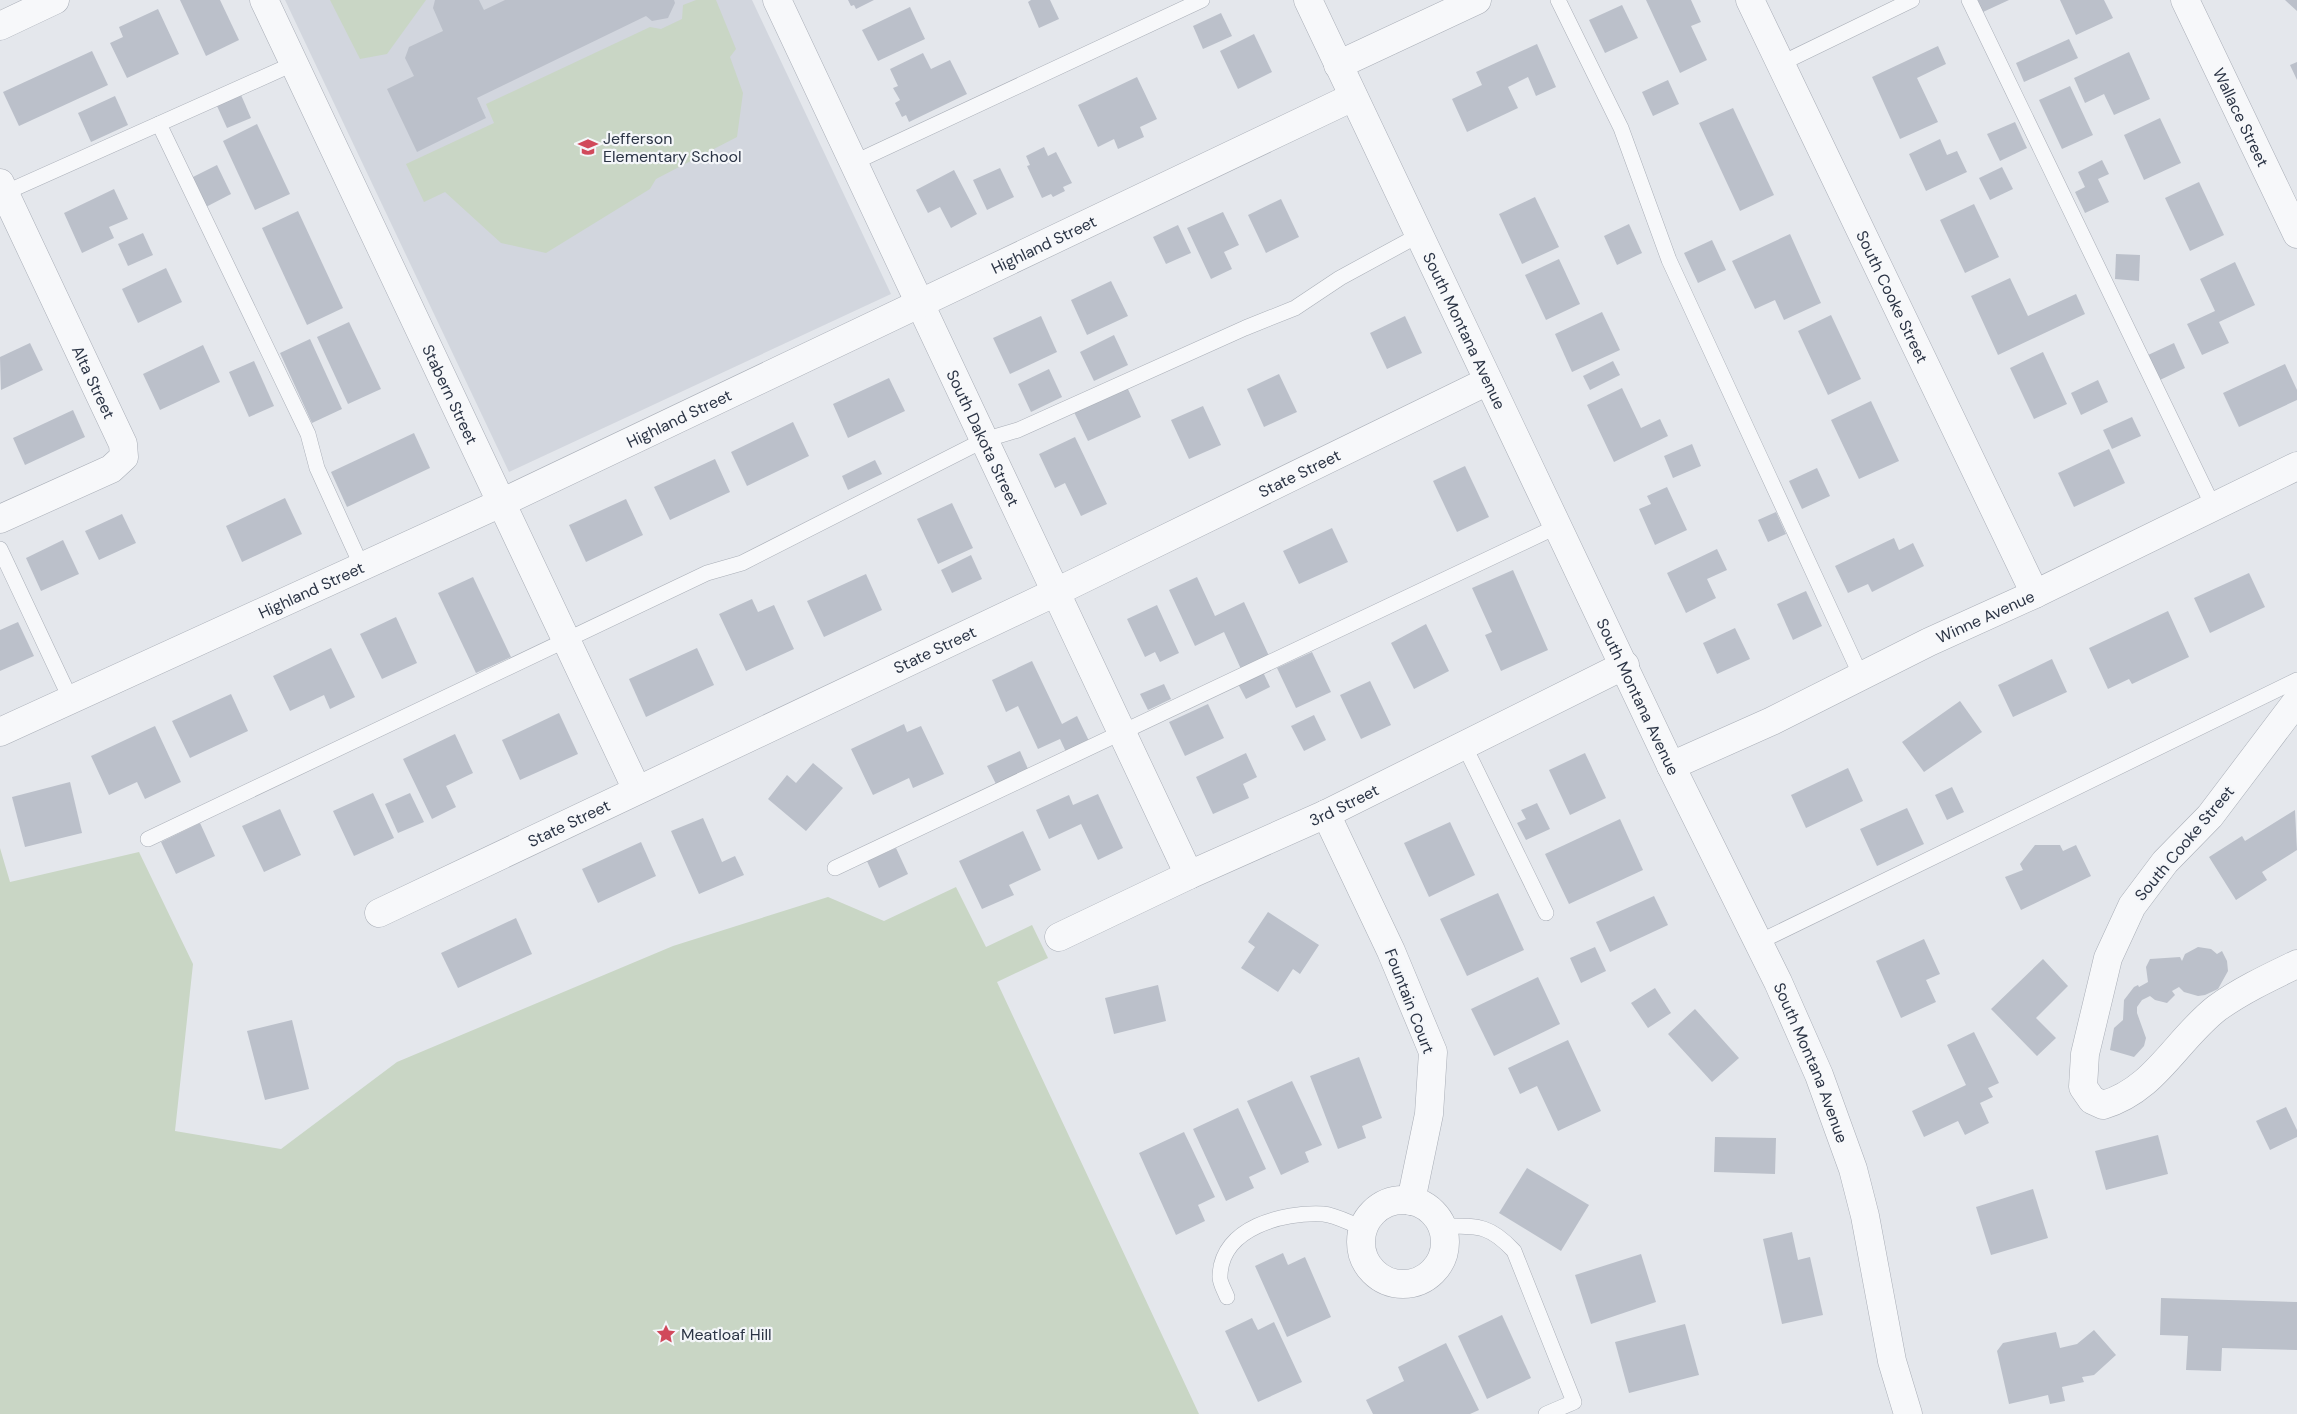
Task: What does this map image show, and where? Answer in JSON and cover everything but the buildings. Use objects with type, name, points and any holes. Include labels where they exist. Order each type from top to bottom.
[{"type":"street","points":[[0,26],[54,0]]},
{"type":"street","name":"Stabern Street","points":[[264,0],[637,790]]},
{"type":"street","name":"South Dakota Street","points":[[777,0],[1190,875]]},
{"type":"street","name":"South Montana Avenue","points":[[1308,0],[1625,665],[1671,766],[1758,942],[1819,1075],[1853,1169],[1892,1361],[1908,1414]]},
{"type":"street","points":[[1338,65],[1477,0]]},
{"type":"street","name":"South Cooke Street","points":[[1750,0],[2035,594]]},
{"type":"street","name":"Wallace Street","points":[[2185,0],[2297,234]]},
{"type":"street","name":"Highland Street","points":[[0,732],[501,503],[1353,97]]},
{"type":"street","name":"Alta Street","points":[[0,519],[111,469],[124,457],[123,444],[2,190]]},
{"type":"street","name":"State Street","points":[[380,913],[1056,592],[1488,380]]},
{"type":"street","name":"Winne Avenue","points":[[1671,766],[1772,720],[2035,594],[2297,466]]},
{"type":"street","name":"3rd Street","points":[[1059,937],[1190,875],[1326,814],[1625,665]]},
{"type":"street","name":"South Cooke Street","points":[[2297,701],[2210,816],[2165,862],[2132,906],[2108,958],[2085,1054],[2083,1087],[2092,1100],[2103,1105],[2123,1099],[2148,1082],[2181,1042],[2217,1009],[2254,985],[2297,964]]},
{"type":"street","name":"Fountain Court","points":[[1326,814],[1391,950],[1434,1052],[1429,1114],[1411,1201]]},
{"type":"street","points":[[1395,1200],[1423,1204],[1434,1214],[1442,1226],[1445,1240],[1443,1254],[1437,1266],[1428,1276],[1416,1282],[1390,1281],[1378,1275],[1369,1266],[1363,1254],[1361,1241],[1363,1228],[1370,1215],[1381,1206],[1395,1200]]},
{"type":"lane","points":[[853,163],[1202,0]]},
{"type":"lane","points":[[1558,0],[1621,128],[1669,260],[1862,676]]},
{"type":"lane","points":[[1780,64],[1912,0]]},
{"type":"lane","points":[[1969,0],[2213,506]]},
{"type":"lane","points":[[2,190],[159,124],[293,64]]},
{"type":"lane","points":[[159,124],[308,434],[317,468],[362,566]]},
{"type":"lane","points":[[148,838],[707,573],[742,563],[984,440],[1018,430],[1245,328],[1295,308],[1340,278],[1419,235]]},
{"type":"lane","points":[[835,868],[1558,526]]},
{"type":"lane","points":[[0,549],[71,700]]},
{"type":"lane","points":[[1758,942],[2297,680]]},
{"type":"lane","points":[[1464,745],[1546,913]]},
{"type":"lane","points":[[1227,1298],[1219,1277],[1224,1257],[1236,1239],[1259,1224],[1298,1214],[1326,1214],[1363,1228]]},
{"type":"lane","points":[[1442,1226],[1477,1226],[1498,1234],[1514,1251],[1574,1402],[1546,1414]]},
{"type":"shaded area","name":"Jefferson Elementary School","points":[[285,0],[752,0],[891,294],[509,472]]},
{"type":"green space","points":[[330,0],[426,0],[387,54],[360,59]]},
{"type":"green space","points":[[696,0],[716,0],[736,49],[730,57],[743,93],[737,137],[656,179],[650,189],[546,253],[501,243],[445,192],[424,202],[406,164],[494,123],[486,104],[650,27],[661,29],[682,19],[683,5]]},
{"type":"green space","points":[[0,848],[10,882],[139,852],[193,964],[175,1131],[281,1149],[397,1062],[673,946],[828,897],[884,921],[956,887],[986,947],[1032,925],[1048,958],[997,982],[1199,1414],[0,1414]]},
{"type":"place","name":"Jefferson Elementary School","points":[[588,147]]},
{"type":"place","name":"Meatloaf Hill","points":[[666,1334]]}]
